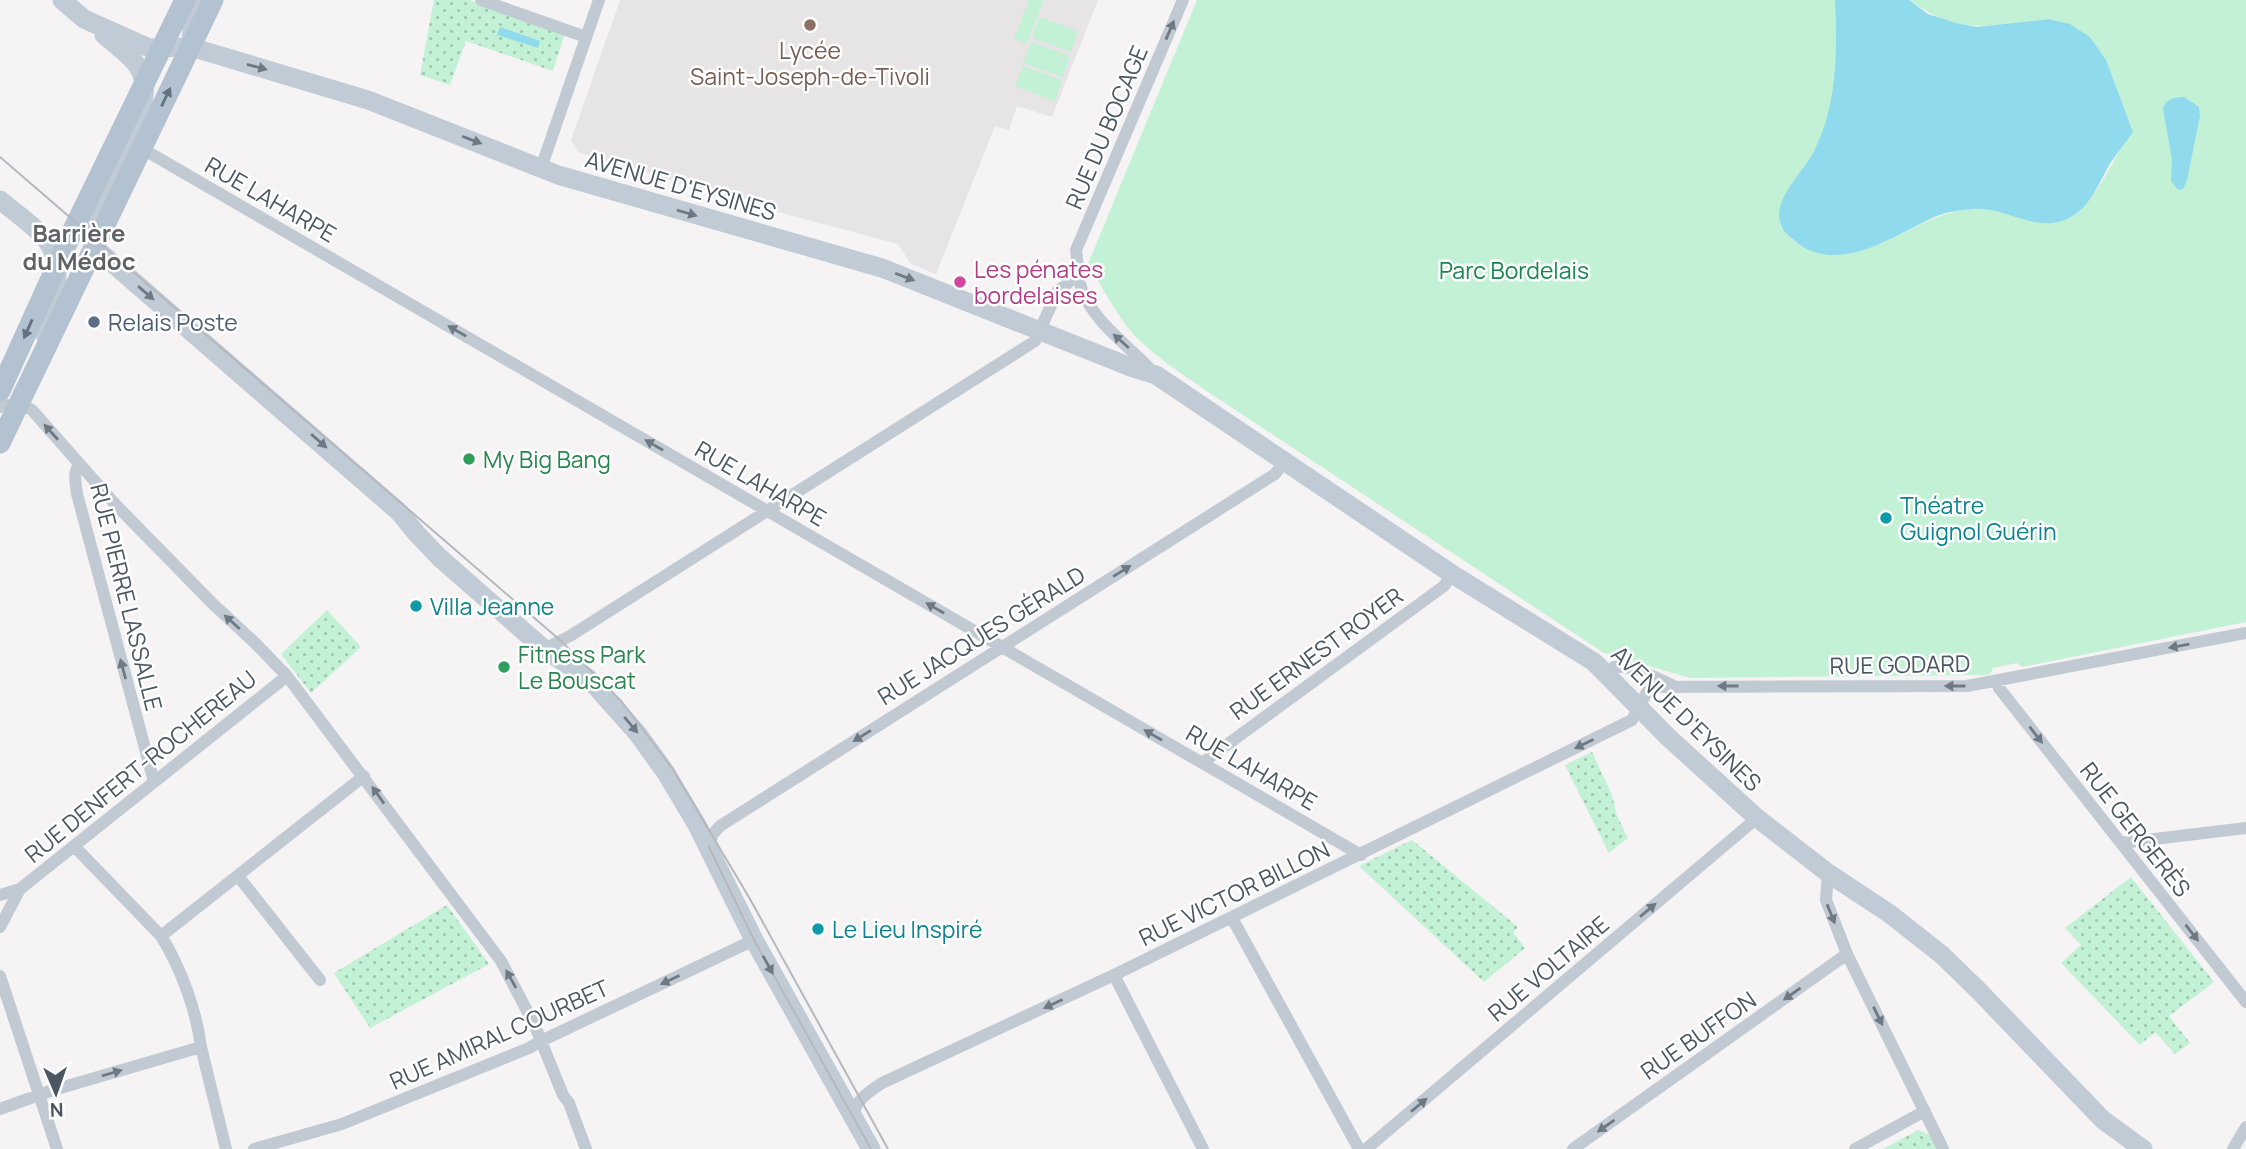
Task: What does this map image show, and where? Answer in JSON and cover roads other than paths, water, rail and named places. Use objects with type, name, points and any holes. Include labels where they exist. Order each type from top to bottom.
[{"type":"main road","points":[[0,391],[73,230],[185,0]]},
{"type":"main road","points":[[0,443],[10,406],[36,368],[213,0]]},
{"type":"street","points":[[62,0],[137,64],[144,83],[144,100],[136,125],[102,203],[95,248],[399,512],[428,547],[544,649],[589,679],[629,722],[666,773],[710,849],[754,940],[871,1149]]},
{"type":"street","points":[[84,19],[149,48],[191,47],[190,30],[200,0]]},
{"type":"street","points":[[481,0],[586,37]]},
{"type":"street","points":[[541,168],[599,0]]},
{"type":"street","name":"RUE DU BOCAGE","points":[[1090,304],[1081,286],[1076,250],[1182,0]]},
{"type":"street","name":"AVENUE D'EYSINES","points":[[191,47],[368,100],[541,168],[678,211],[882,268],[1156,375]]},
{"type":"street","name":"RUE LAHARPE","points":[[141,148],[1361,855]]},
{"type":"street","points":[[0,200],[47,240],[56,267],[57,292],[36,368]]},
{"type":"street","points":[[47,240],[66,235],[73,230]]},
{"type":"street","points":[[544,649],[570,636],[1035,341],[1058,290],[1078,272]]},
{"type":"street","name":"AVENUE D'EYSINES","points":[[1090,304],[1119,340],[1138,355],[1156,375],[1452,574],[1579,652],[1607,674],[1639,708],[1757,818],[1828,873],[1890,914],[1942,956],[2103,1120],[2143,1149]]},
{"type":"street","points":[[10,406],[32,410],[124,513],[287,676],[501,961],[541,1041],[586,1149]]},
{"type":"street","name":"RUE JACQUES GÉRALD","points":[[710,849],[712,835],[716,829],[1275,474],[1284,462]]},
{"type":"street","name":"RUE PIERRE LASSALLE","points":[[80,464],[75,477],[77,494],[154,782]]},
{"type":"street","name":"RUE ERNEST ROYER","points":[[1202,763],[1444,586],[1452,574]]},
{"type":"street","name":"RUE GODARD","points":[[1675,686],[1967,686],[2246,633]]},
{"type":"street","points":[[1607,674],[1614,667],[1622,666],[1636,669],[1675,686]]},
{"type":"street","name":"RUE DENFERT-ROCHEREAU","points":[[20,889],[287,676]]},
{"type":"street","name":"RUE GERGERÈS","points":[[1997,680],[1999,688],[2246,1002]]},
{"type":"street","name":"RUE VICTOR BILLON","points":[[852,1117],[860,1098],[882,1083],[1232,918],[1632,720],[1647,692],[1655,687],[1675,686]]},
{"type":"street","points":[[162,936],[364,776]]},
{"type":"street","name":"RUE VOLTAIRE","points":[[1366,1149],[1757,818]]},
{"type":"street","points":[[2121,843],[2246,828]]},
{"type":"street","points":[[74,846],[162,936],[172,953],[198,1030],[226,1149]]},
{"type":"street","points":[[1828,873],[1826,900],[1847,954],[1943,1149]]},
{"type":"street","points":[[238,876],[320,981]]},
{"type":"street","points":[[0,895],[20,889]]},
{"type":"street","points":[[0,927],[20,889]]},
{"type":"street","points":[[1232,918],[1359,1149]]},
{"type":"street","name":"RUE AMIRAL COURBET","points":[[254,1149],[342,1124],[529,1048],[754,940]]},
{"type":"street","name":"RUE BUFFON","points":[[1573,1149],[1847,954]]},
{"type":"street","points":[[1114,975],[1203,1149]]},
{"type":"street","points":[[0,976],[57,1149]]},
{"type":"street","points":[[0,1109],[201,1047]]},
{"type":"street","points":[[1855,1149],[1924,1111]]},
{"type":"street","points":[[2233,1149],[2246,1127]]},
{"type":"water","points":[[1835,0],[1909,0],[1928,14],[1977,27],[2049,19],[2070,24],[2090,37],[2106,60],[2133,132],[2084,206],[2071,217],[2059,222],[2034,222],[1986,209],[1963,210],[1937,216],[1864,250],[1828,255],[1811,251],[1785,232],[1779,216],[1784,196],[1814,151],[1828,115],[1836,58]]},
{"type":"water","points":[[500,27],[540,41],[538,48],[497,35]]},
{"type":"water","points":[[2184,97],[2199,107],[2200,116],[2187,180],[2183,189],[2178,190],[2171,181],[2172,160],[2163,108],[2171,99]]},
{"type":"tram line","points":[[0,157],[561,641],[622,702],[672,768],[750,899],[888,1149]]},
{"type":"tram line","points":[[709,847],[754,940],[871,1149]]},
{"type":"place","name":"Lycée Saint-Joseph-de-Tivoli","points":[[810,25]]},
{"type":"place","name":"Les pénates bordelaises","points":[[960,282]]},
{"type":"place","name":"Relais Poste","points":[[94,322]]},
{"type":"place","name":"My Big Bang","points":[[469,459]]},
{"type":"place","name":"Théatre Guignol Guérin","points":[[1886,518]]},
{"type":"place","name":"Villa Jeanne","points":[[416,606]]},
{"type":"place","name":"Fitness Park Le Bouscat","points":[[504,667]]},
{"type":"place","name":"Le Lieu Inspiré","points":[[818,929]]},
{"type":"district","name":"Barrière du Médoc","points":[[79,246]]},
{"type":"park label","name":"Parc Bordelais","points":[[1514,270]]}]
